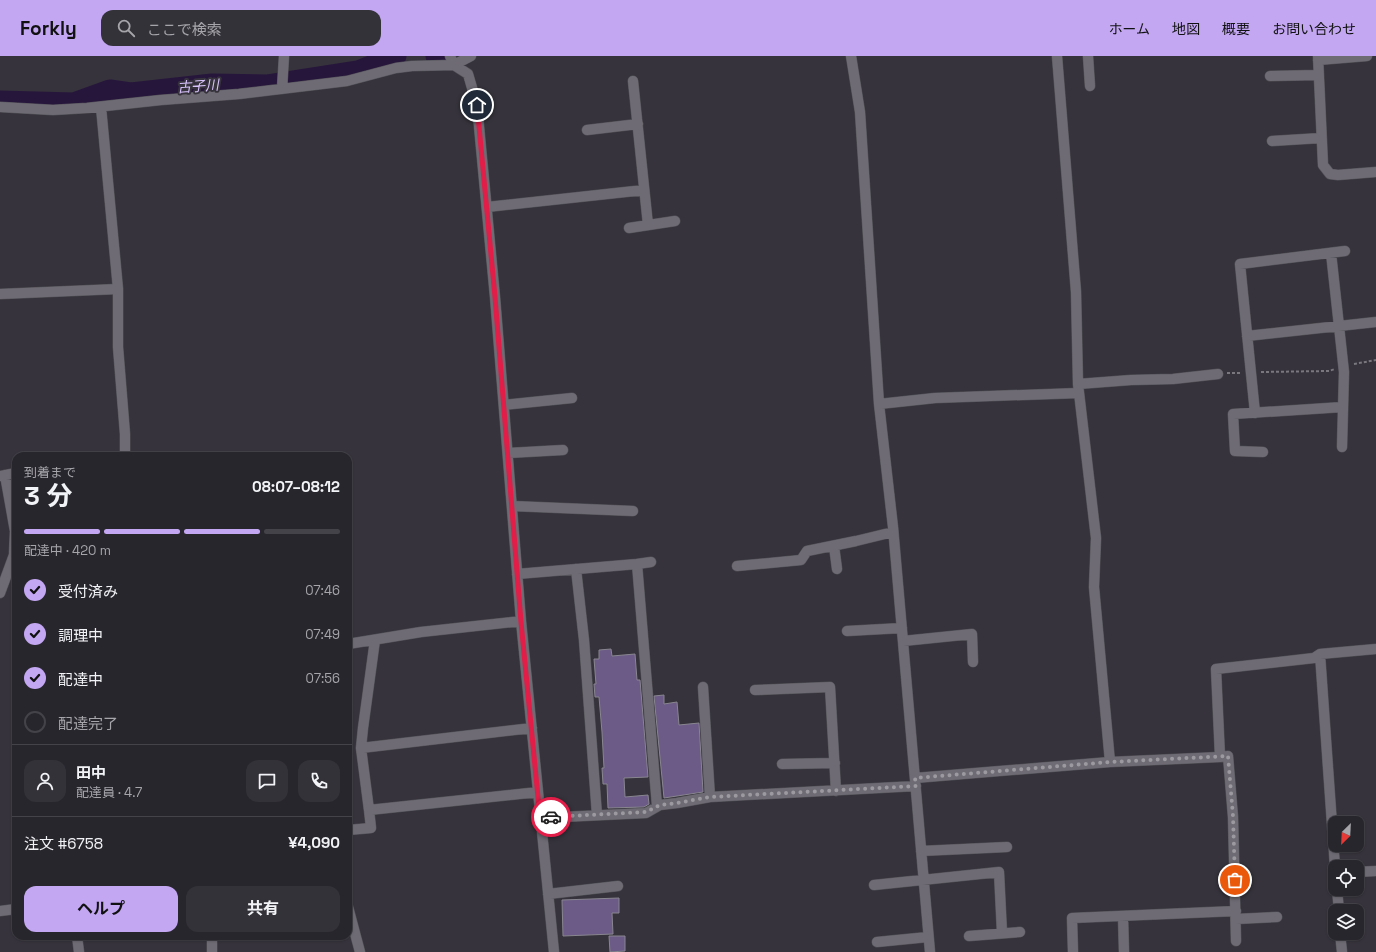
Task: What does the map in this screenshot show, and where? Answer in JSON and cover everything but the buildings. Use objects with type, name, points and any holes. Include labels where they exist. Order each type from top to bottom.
[{"type":"street","points":[[282,89],[284,56]]},
{"type":"street","points":[[0,107],[53,110],[239,94],[347,81],[396,68],[471,56]]},
{"type":"street","points":[[851,56],[860,112],[879,404],[902,628],[930,952]]},
{"type":"street","points":[[1057,56],[1076,292],[1078,388],[1096,538],[1094,587],[1110,762]]},
{"type":"street","points":[[1088,56],[1090,86]]},
{"type":"street","points":[[1367,56],[1318,58],[1323,165],[1330,174],[1338,175],[1376,172]]},
{"type":"street","points":[[452,60],[468,74],[477,105],[504,405],[521,622],[554,952]]},
{"type":"street","points":[[1270,76],[1318,76]]},
{"type":"street","points":[[633,81],[648,225]]},
{"type":"street","points":[[101,106],[118,289],[118,347],[125,434],[124,452]]},
{"type":"street","points":[[587,130],[638,124]]},
{"type":"street","points":[[1272,141],[1321,138]]},
{"type":"street","points":[[487,207],[644,190]]},
{"type":"street","points":[[629,228],[674,221]]},
{"type":"street","points":[[1255,413],[1240,264],[1345,251]]},
{"type":"street","points":[[1331,253],[1343,367],[1342,447]]},
{"type":"street","points":[[0,294],[118,289]]},
{"type":"street","points":[[1247,336],[1376,322]]},
{"type":"street","points":[[879,404],[935,398],[1078,388],[1218,374]]},
{"type":"street","points":[[504,405],[572,398]]},
{"type":"street","points":[[1263,452],[1235,450],[1233,414],[1343,407]]},
{"type":"street","points":[[508,453],[563,450]]},
{"type":"street","points":[[12,474],[2,475],[12,518]]},
{"type":"street","points":[[512,506],[633,511]]},
{"type":"street","points":[[737,566],[801,560],[807,551],[893,532]]},
{"type":"street","points":[[834,546],[837,569]]},
{"type":"street","points":[[0,594],[12,561]]},
{"type":"street","points":[[517,574],[651,562]]},
{"type":"street","points":[[637,564],[657,806]]},
{"type":"street","points":[[576,569],[598,815]]},
{"type":"street","points":[[352,643],[421,632],[521,622]]},
{"type":"street","points":[[847,631],[902,628]]},
{"type":"street","points":[[903,641],[972,634],[973,662]]},
{"type":"street","points":[[352,830],[370,828],[361,748],[375,640]]},
{"type":"street","points":[[1220,757],[1216,669],[1314,658],[1320,654],[1376,648]]},
{"type":"street","points":[[1320,654],[1335,860]]},
{"type":"street","points":[[703,687],[710,797]]},
{"type":"street","points":[[755,690],[830,687],[836,791]]},
{"type":"street","points":[[361,748],[532,728]]},
{"type":"street","points":[[540,818],[646,812],[660,805],[710,797],[836,791],[1110,762],[1228,756],[1233,816],[1236,941]]},
{"type":"street","points":[[782,764],[835,763]]},
{"type":"street","points":[[369,810],[538,792]]},
{"type":"street","points":[[921,851],[1007,847]]},
{"type":"street","points":[[1364,872],[1376,871]]},
{"type":"street","points":[[874,885],[999,872],[1002,933]]},
{"type":"street","points":[[548,894],[618,886]]},
{"type":"street","points":[[0,911],[12,910]]},
{"type":"street","points":[[1073,952],[1072,918],[1236,915],[1277,917]]},
{"type":"street","points":[[1123,916],[1124,952]]},
{"type":"street","points":[[352,922],[360,952]]},
{"type":"street","points":[[969,936],[1020,932]]},
{"type":"street","points":[[877,942],[928,937]]},
{"type":"street","points":[[78,940],[79,952]]},
{"type":"street","points":[[212,940],[212,952]]},
{"type":"street","points":[[1341,940],[1342,952]]},
{"type":"path","points":[[1218,374],[1329,371],[1376,360]]},
{"type":"waterway","name":"古子川","points":[[0,101],[74,103],[110,90],[131,93],[212,84],[268,85],[358,71],[396,56]]},
{"type":"waterway","name":"古子川","points":[[436,56],[441,58],[445,56]]},
{"type":"way so far","points":[[551,817],[576,815],[617,815],[646,812],[660,805],[710,797],[916,786],[915,778],[1110,762],[1228,756],[1233,816],[1235,880]]},
{"type":"route","points":[[477,105],[495,297],[521,622],[540,818],[551,817]]}]
